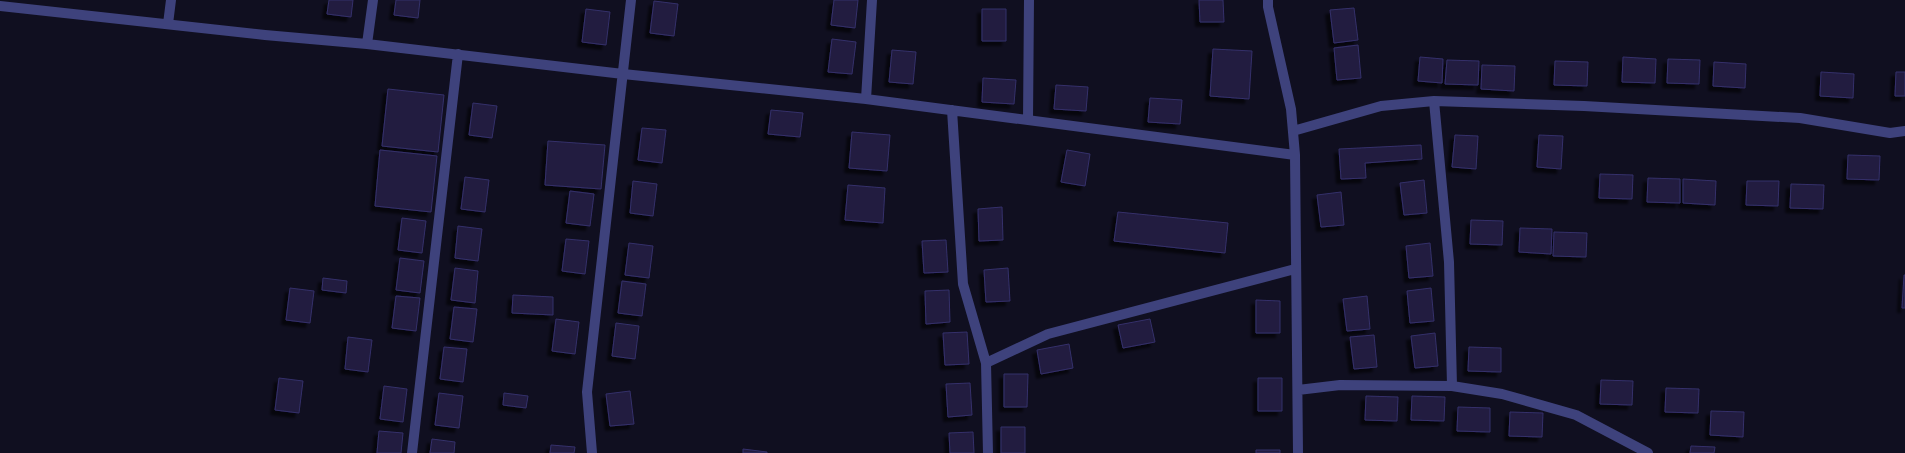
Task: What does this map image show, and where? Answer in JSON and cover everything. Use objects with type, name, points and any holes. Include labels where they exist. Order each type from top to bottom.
[{"type":"street","points":[[168,24],[171,0]]},
{"type":"street","points":[[367,44],[373,0]]},
{"type":"street","points":[[592,453],[587,392],[631,0]]},
{"type":"street","points":[[866,99],[872,0]]},
{"type":"street","points":[[1028,120],[1029,0]]},
{"type":"street","points":[[1268,0],[1291,109],[1295,154],[1298,453]]},
{"type":"street","points":[[0,6],[866,99],[1295,154]]},
{"type":"street","points":[[412,453],[458,54]]},
{"type":"street","points":[[1293,130],[1381,106],[1434,101],[1584,106],[1800,118],[1890,133],[1905,131]]},
{"type":"street","points":[[1434,101],[1448,262],[1452,386]]},
{"type":"street","points":[[952,110],[963,284],[986,363],[988,453]]},
{"type":"street","points":[[986,363],[1048,334],[1295,269]]},
{"type":"street","points":[[1298,390],[1340,385],[1452,386],[1502,394],[1576,414],[1648,453]]},
{"type":"building","points":[[329,0],[353,0],[351,17],[327,14]]},
{"type":"building","points":[[396,0],[420,0],[418,18],[394,15]]},
{"type":"building","points":[[834,0],[858,0],[855,28],[831,25]]},
{"type":"building","points":[[1199,0],[1223,0],[1224,22],[1200,22]]},
{"type":"building","points":[[654,1],[678,4],[674,36],[650,33]]},
{"type":"building","points":[[1354,8],[1358,40],[1334,43],[1330,10]]},
{"type":"building","points":[[586,9],[610,12],[606,45],[582,42]]},
{"type":"building","points":[[982,9],[1006,9],[1006,41],[982,41]]},
{"type":"building","points":[[832,39],[856,42],[852,74],[828,72]]},
{"type":"building","points":[[1358,45],[1361,78],[1337,80],[1334,48]]},
{"type":"building","points":[[1213,49],[1252,51],[1249,99],[1210,96]]},
{"type":"building","points":[[892,50],[916,52],[913,84],[889,82]]},
{"type":"building","points":[[1420,57],[1443,59],[1442,83],[1418,81]]},
{"type":"building","points":[[1623,57],[1656,59],[1655,83],[1622,82]]},
{"type":"building","points":[[1668,59],[1700,60],[1699,84],[1667,83]]},
{"type":"building","points":[[1447,60],[1479,61],[1478,85],[1445,84]]},
{"type":"building","points":[[1555,61],[1588,62],[1587,86],[1554,85]]},
{"type":"building","points":[[1714,62],[1746,64],[1745,88],[1713,86]]},
{"type":"building","points":[[1482,65],[1515,66],[1514,91],[1481,89]]},
{"type":"building","points":[[1821,72],[1854,74],[1853,98],[1820,96]]},
{"type":"building","points":[[1896,72],[1905,72],[1905,96],[1895,96]]},
{"type":"building","points":[[983,78],[1016,80],[1014,104],[982,102]]},
{"type":"building","points":[[1056,85],[1088,87],[1086,111],[1054,109]]},
{"type":"building","points":[[388,89],[444,95],[438,152],[382,146]]},
{"type":"building","points":[[1150,98],[1182,100],[1180,124],[1148,122]]},
{"type":"building","points":[[473,103],[497,106],[492,138],[469,135]]},
{"type":"building","points":[[771,110],[803,113],[800,137],[768,134]]},
{"type":"building","points":[[642,128],[666,130],[662,163],[638,160]]},
{"type":"building","points":[[852,132],[890,135],[887,171],[849,168]]},
{"type":"building","points":[[1455,135],[1478,136],[1476,169],[1452,167]]},
{"type":"building","points":[[1539,135],[1563,136],[1561,169],[1537,167]]},
{"type":"building","points":[[548,141],[605,145],[601,189],[545,185]]},
{"type":"building","points":[[1421,145],[1422,159],[1365,163],[1366,178],[1341,179],[1339,149]]},
{"type":"building","points":[[380,150],[437,156],[431,212],[375,206]]},
{"type":"building","points":[[1067,150],[1090,154],[1085,186],[1061,182]]},
{"type":"building","points":[[1848,155],[1880,156],[1879,180],[1847,179]]},
{"type":"building","points":[[1600,174],[1633,175],[1632,199],[1599,198]]},
{"type":"building","points":[[465,177],[489,180],[485,212],[461,209]]},
{"type":"building","points":[[1648,178],[1680,179],[1680,203],[1647,202]]},
{"type":"building","points":[[1683,179],[1716,181],[1715,205],[1683,203]]},
{"type":"building","points":[[1424,180],[1427,213],[1404,215],[1400,183]]},
{"type":"building","points":[[633,181],[657,184],[653,216],[630,213]]},
{"type":"building","points":[[1747,181],[1779,181],[1778,206],[1746,205]]},
{"type":"building","points":[[1791,184],[1824,185],[1823,209],[1790,208]]},
{"type":"building","points":[[848,185],[885,188],[883,223],[845,220]]},
{"type":"building","points":[[570,191],[594,194],[590,226],[566,223]]},
{"type":"building","points":[[1341,192],[1344,225],[1321,227],[1317,195]]},
{"type":"building","points":[[1002,207],[1003,240],[979,241],[978,209]]},
{"type":"building","points":[[1118,212],[1228,223],[1225,253],[1114,241]]},
{"type":"building","points":[[402,218],[426,221],[422,253],[398,250]]},
{"type":"building","points":[[1471,220],[1503,221],[1502,245],[1470,244]]},
{"type":"building","points":[[458,226],[482,229],[478,261],[455,258]]},
{"type":"building","points":[[1520,228],[1552,229],[1551,254],[1519,252]]},
{"type":"building","points":[[1554,232],[1587,233],[1586,257],[1553,256]]},
{"type":"building","points":[[566,239],[589,241],[585,274],[562,271]]},
{"type":"building","points":[[946,240],[948,272],[924,273],[922,241]]},
{"type":"building","points":[[629,243],[653,246],[649,278],[625,275]]},
{"type":"building","points":[[1430,243],[1433,276],[1409,278],[1406,246]]},
{"type":"building","points":[[400,258],[424,261],[420,293],[396,290]]},
{"type":"building","points":[[455,268],[478,271],[475,303],[451,300]]},
{"type":"building","points":[[1008,268],[1010,301],[986,302],[984,270]]},
{"type":"building","points":[[1904,275],[1905,308],[1902,308]]},
{"type":"building","points":[[323,278],[347,281],[346,293],[322,290]]},
{"type":"building","points":[[622,281],[646,284],[642,316],[618,313]]},
{"type":"building","points":[[290,288],[314,291],[310,323],[286,320]]},
{"type":"building","points":[[1431,288],[1434,321],[1410,323],[1407,291]]},
{"type":"building","points":[[949,290],[950,322],[926,324],[925,291]]},
{"type":"building","points":[[513,295],[553,297],[553,315],[512,313]]},
{"type":"building","points":[[396,296],[420,298],[416,331],[392,328]]},
{"type":"building","points":[[1367,296],[1370,329],[1347,331],[1343,299]]},
{"type":"building","points":[[1256,300],[1280,301],[1280,333],[1256,333]]},
{"type":"building","points":[[454,307],[477,309],[473,342],[450,339]]},
{"type":"building","points":[[556,319],[579,322],[575,354],[552,351]]},
{"type":"building","points":[[1150,319],[1155,342],[1123,348],[1118,325]]},
{"type":"building","points":[[616,323],[639,326],[635,359],[612,356]]},
{"type":"building","points":[[967,332],[969,364],[945,365],[943,333]]},
{"type":"building","points":[[1435,333],[1438,366],[1415,368],[1411,336]]},
{"type":"building","points":[[1374,335],[1377,367],[1354,369],[1350,337]]},
{"type":"building","points":[[348,337],[372,340],[368,372],[345,369]]},
{"type":"building","points":[[1069,344],[1073,368],[1041,374],[1037,350]]},
{"type":"building","points":[[444,347],[467,349],[463,382],[440,379]]},
{"type":"building","points":[[1469,347],[1501,348],[1501,372],[1468,371]]},
{"type":"building","points":[[1004,374],[1028,374],[1027,407],[1004,407]]},
{"type":"building","points":[[279,378],[303,381],[299,413],[275,410]]},
{"type":"building","points":[[1258,378],[1282,378],[1282,411],[1258,411]]},
{"type":"building","points":[[1601,380],[1633,381],[1632,405],[1600,404]]},
{"type":"building","points":[[970,383],[972,415],[948,417],[946,384]]},
{"type":"building","points":[[384,386],[407,389],[403,422],[380,419]]},
{"type":"building","points":[[1666,388],[1699,389],[1698,413],[1665,412]]},
{"type":"building","points":[[630,391],[634,424],[610,426],[606,394]]},
{"type":"building","points":[[439,393],[463,396],[459,428],[435,425]]},
{"type":"building","points":[[504,393],[528,396],[526,408],[503,405]]},
{"type":"building","points":[[1366,396],[1398,397],[1397,421],[1365,420]]},
{"type":"building","points":[[1412,396],[1445,397],[1444,421],[1411,420]]},
{"type":"building","points":[[1458,407],[1490,408],[1490,432],[1457,431]]},
{"type":"building","points":[[1711,411],[1744,412],[1743,437],[1710,435]]},
{"type":"building","points":[[1510,412],[1543,413],[1542,437],[1509,436]]},
{"type":"building","points":[[1001,427],[1025,427],[1025,453],[1001,453]]},
{"type":"building","points":[[379,431],[403,433],[401,453],[377,453]]},
{"type":"building","points":[[973,432],[974,453],[950,453],[949,433]]},
{"type":"building","points":[[432,439],[455,442],[454,453],[430,453]]},
{"type":"building","points":[[551,445],[575,447],[574,453],[550,453]]},
{"type":"building","points":[[1691,446],[1715,447],[1714,453],[1690,453]]},
{"type":"building","points":[[743,449],[767,452],[767,453],[743,453]]},
{"type":"building","points":[[1256,450],[1280,450],[1280,453],[1256,453]]}]
